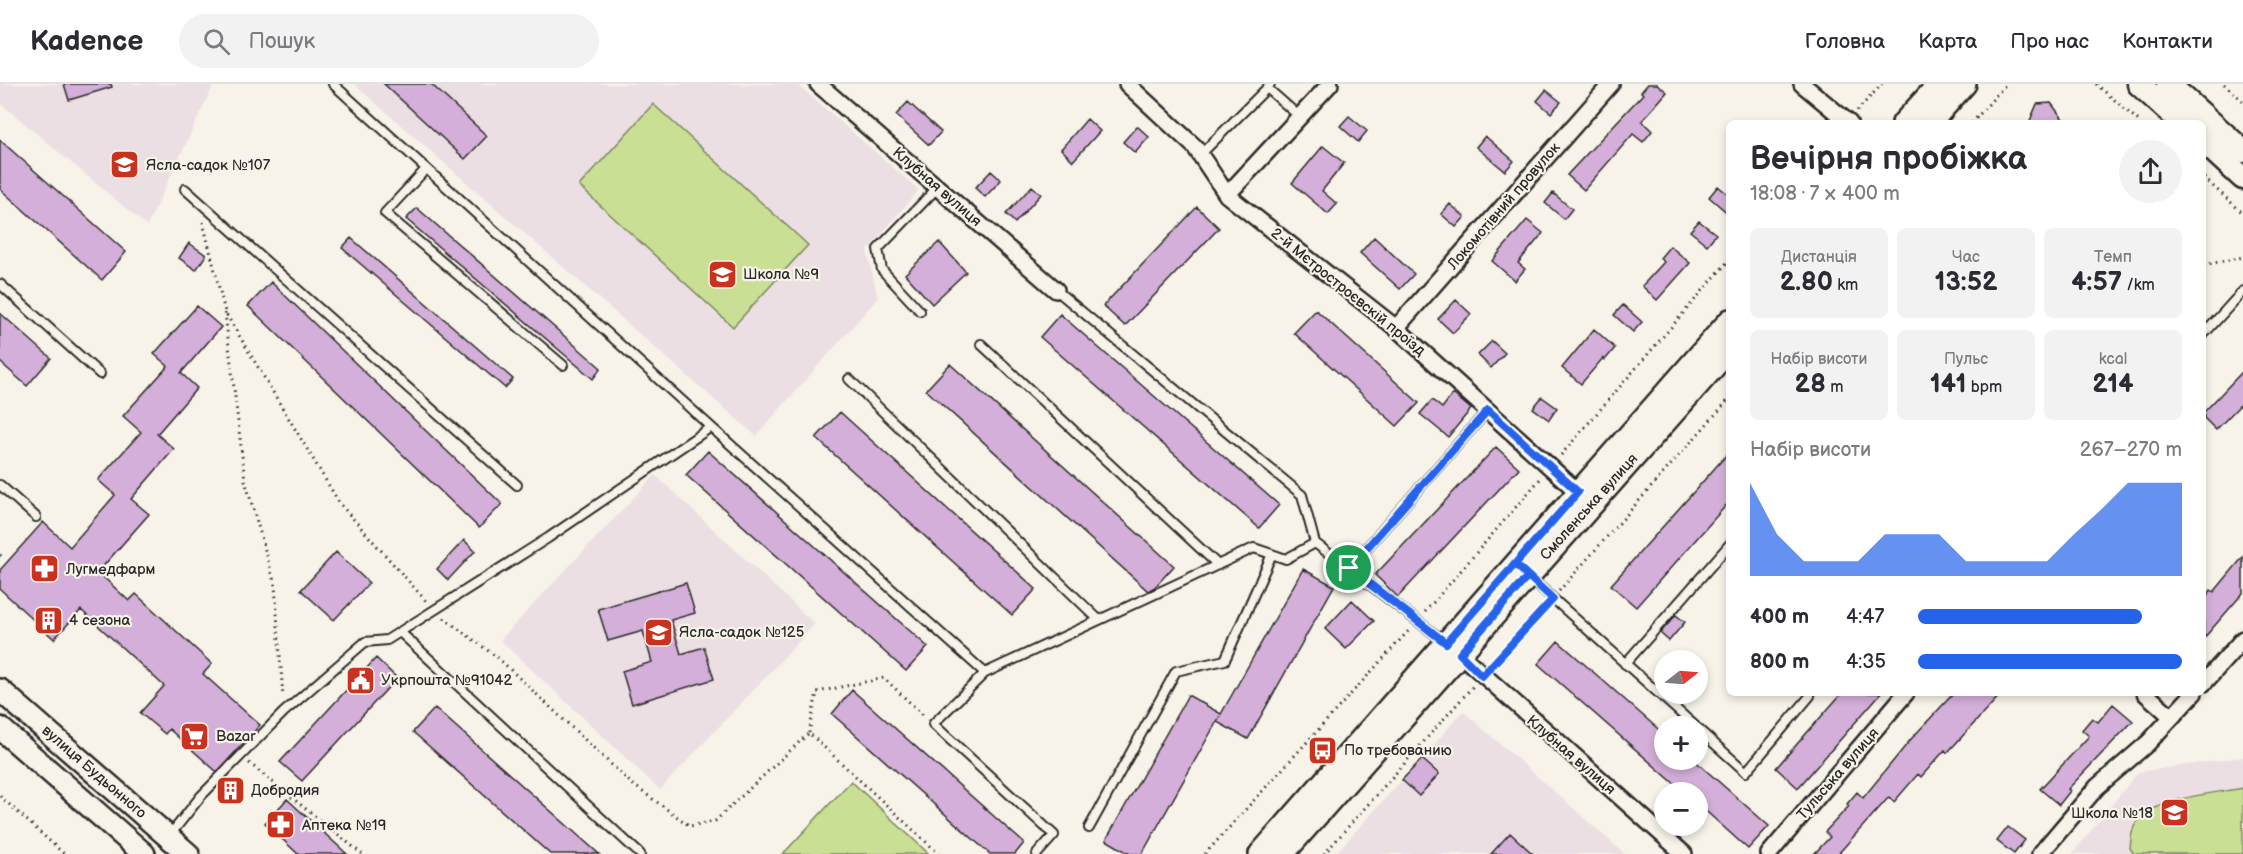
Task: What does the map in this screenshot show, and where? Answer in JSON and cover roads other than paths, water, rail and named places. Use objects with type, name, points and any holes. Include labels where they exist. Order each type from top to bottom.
[{"type":"main road","points":[[2139,84],[2179,120]]},
{"type":"main road","points":[[2168,84],[2243,151]]},
{"type":"main road","points":[[2206,144],[2243,178]]},
{"type":"street","name":"Клубная вулиця","points":[[818,84],[1056,290]]},
{"type":"street","name":"2-й Мєтростроєвскій проїзд","points":[[1127,84],[1195,147],[1227,195],[1396,328],[1578,492]]},
{"type":"street","points":[[1227,195],[1330,84]]},
{"type":"street","name":"Локомотівний провулок","points":[[1396,328],[1611,84]]},
{"type":"street","points":[[1802,84],[1846,120]]},
{"type":"street","points":[[1906,120],[1939,84]]},
{"type":"street","points":[[1933,120],[1965,84]]},
{"type":"street","name":"Смоленська вулиця","points":[[1521,570],[1578,492],[1726,325]]},
{"type":"street","name":"Смоленська вулиця","points":[[1283,854],[1521,570],[1726,353]]},
{"type":"street","points":[[2206,681],[2243,639]]},
{"type":"street","name":"Клубная вулиця","points":[[1453,649],[1684,854]]},
{"type":"street","name":"Смоленська вулиця","points":[[1260,854],[1453,649]]},
{"type":"street","name":"вулиця Будьонного","points":[[0,690],[188,854]]},
{"type":"street","name":"Тульська вулиця","points":[[1769,854],[1903,696]]},
{"type":"street","points":[[2148,696],[2172,717]]},
{"type":"street","points":[[2040,854],[2097,787],[2148,743],[2191,696]]},
{"type":"street","name":"вулиця Будьонного","points":[[0,728],[144,854]]},
{"type":"lane","points":[[333,84],[985,673]]},
{"type":"lane","points":[[1200,155],[1268,86],[1300,117]]},
{"type":"lane","points":[[426,169],[385,213],[563,365]]},
{"type":"lane","points":[[920,311],[882,270],[878,249],[938,188]]},
{"type":"lane","points":[[185,189],[517,485]]},
{"type":"lane","points":[[0,285],[100,374]]},
{"type":"lane","points":[[1056,290],[1302,495],[1315,543],[1453,649]]},
{"type":"lane","points":[[2206,332],[2243,291]]},
{"type":"lane","points":[[981,344],[1218,565]]},
{"type":"lane","points":[[849,379],[1099,620]]},
{"type":"lane","points":[[1349,568],[1488,410]]},
{"type":"lane","points":[[168,837],[201,796],[284,712],[365,642],[387,640],[400,632],[548,537],[711,427]]},
{"type":"lane","points":[[0,485],[36,517]]},
{"type":"lane","points":[[1037,854],[1054,835],[933,724],[985,673],[1254,548],[1286,559],[1315,543]]},
{"type":"lane","points":[[1625,664],[1726,549]]},
{"type":"lane","points":[[1089,828],[1176,671],[1225,660],[1272,554]]},
{"type":"lane","points":[[1521,570],[1683,716]]},
{"type":"lane","points":[[400,632],[640,854]]},
{"type":"lane","points":[[1708,739],[1746,772],[1810,696]]},
{"type":"place","name":"Ясла-садок №107","points":[[125,165]]},
{"type":"place","name":"Школа №9","points":[[722,274]]},
{"type":"place","name":"Лугмедфарм","points":[[45,569]]},
{"type":"place","name":"4 сезона","points":[[48,620]]},
{"type":"place","name":"Ясла-садок №125","points":[[658,632]]},
{"type":"place","name":"Укрпошта №91042","points":[[360,680]]},
{"type":"place","name":"Bazar","points":[[195,736]]},
{"type":"place","name":"По требованию","points":[[1323,750]]},
{"type":"place","name":"Добродия","points":[[230,790]]},
{"type":"place","name":"Школа №18","points":[[2174,813]]},
{"type":"place","name":"Аптека №19","points":[[281,825]]}]
